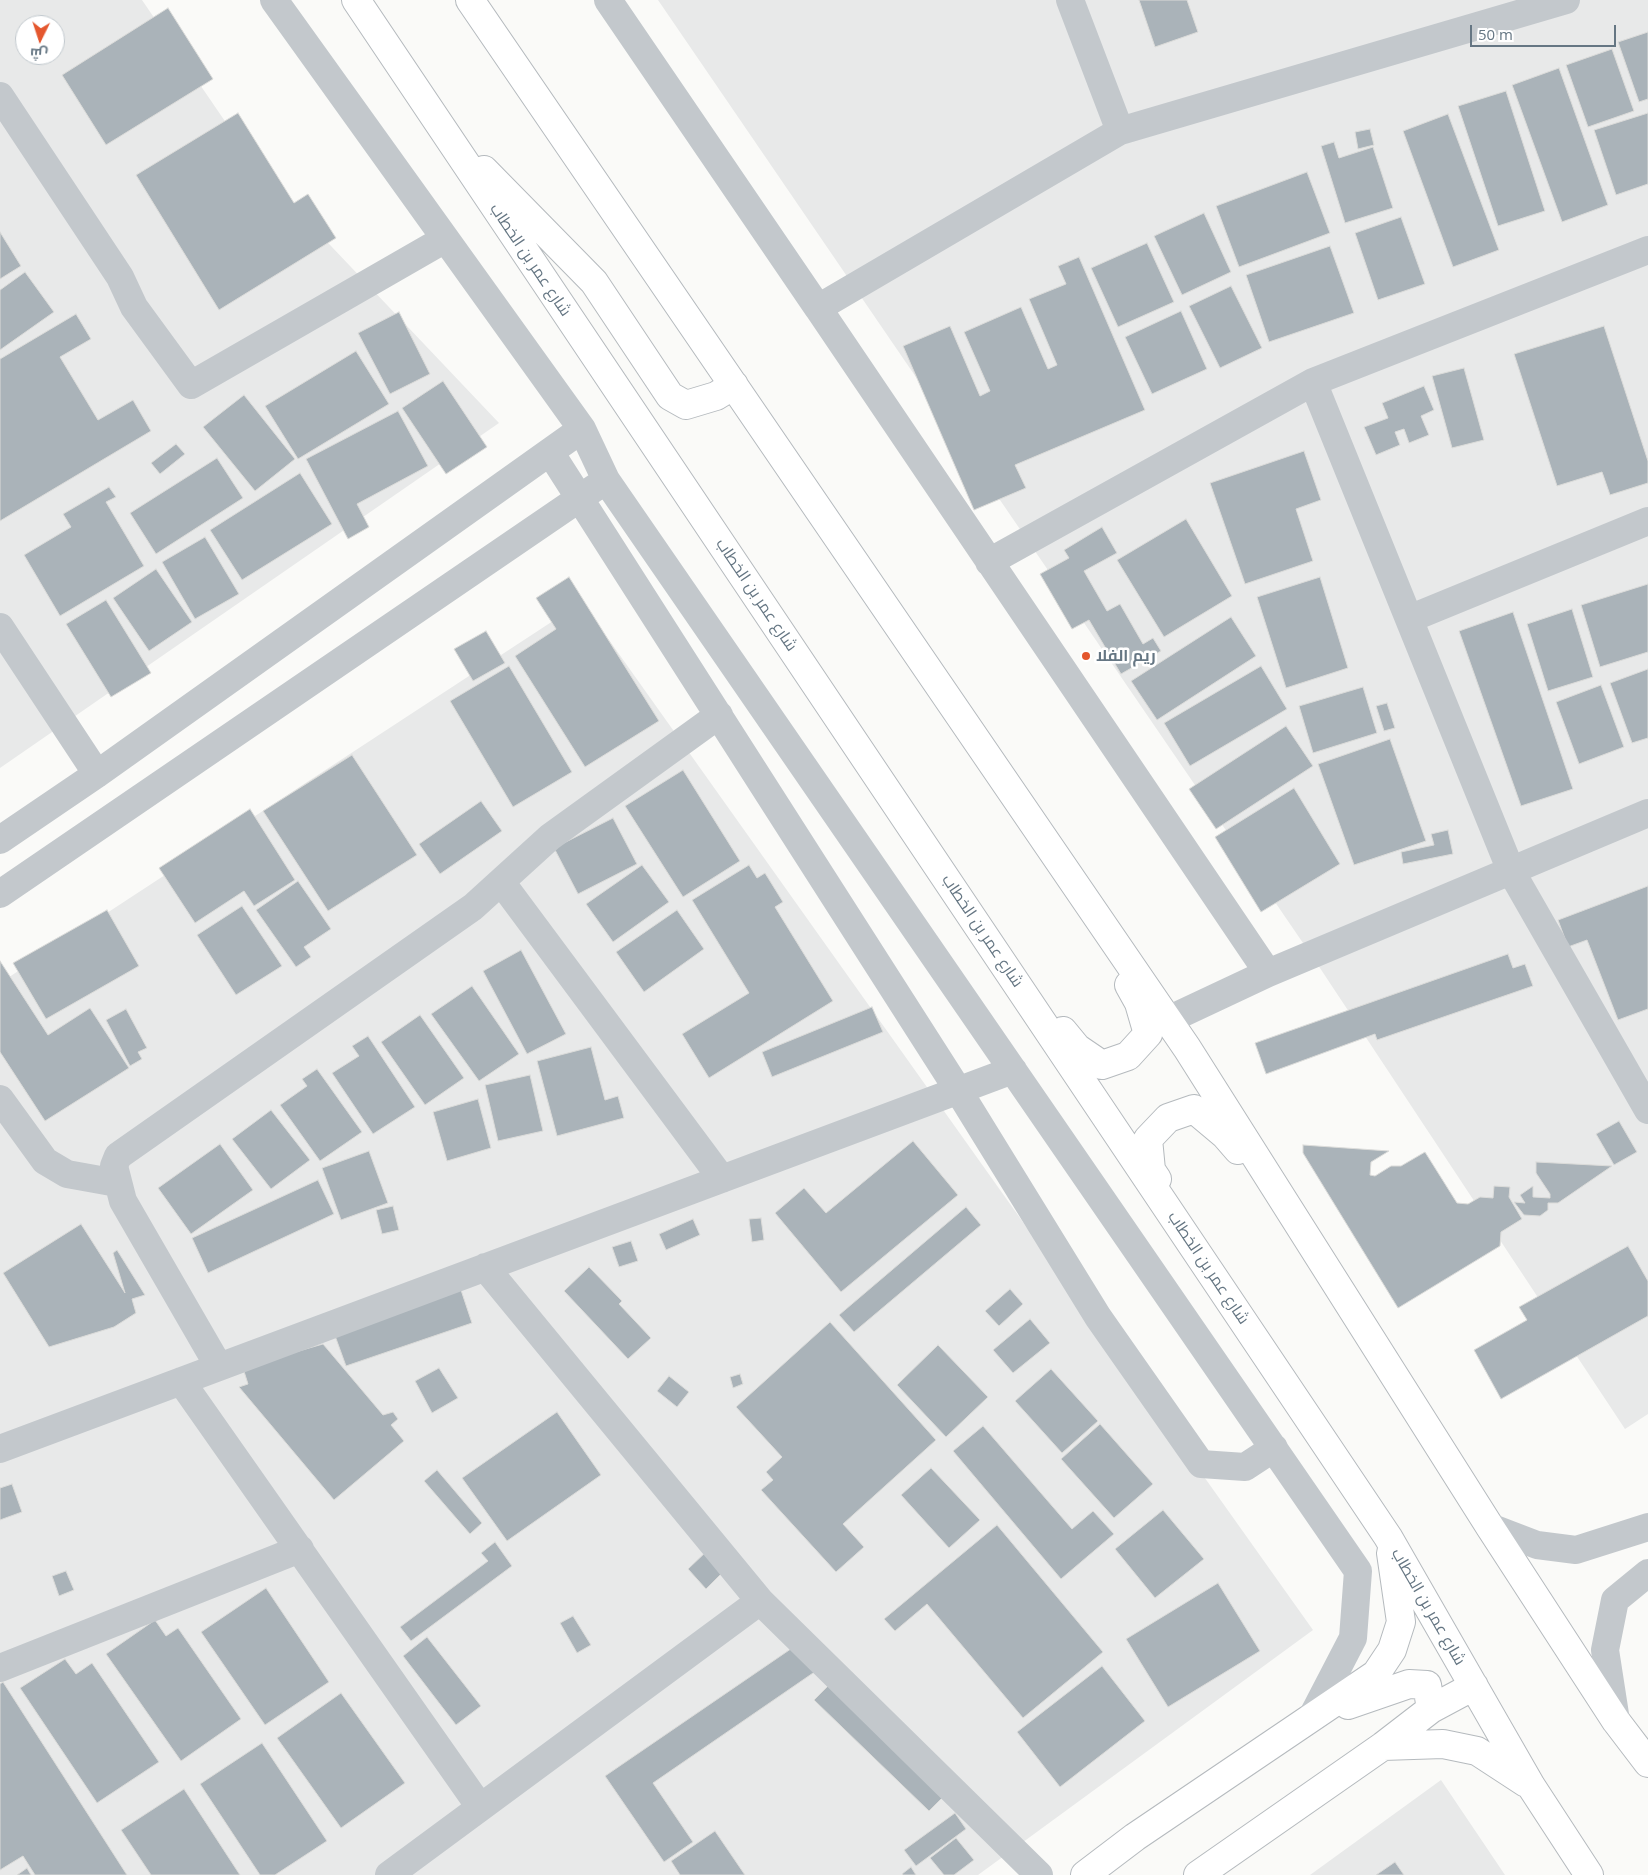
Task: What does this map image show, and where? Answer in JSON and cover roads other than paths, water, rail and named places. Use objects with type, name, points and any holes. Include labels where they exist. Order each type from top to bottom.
[{"type":"main road","name":"شارع عمر بن الخطاب","points":[[356,0],[1388,1536],[1531,1786],[1589,1875]]},
{"type":"main road","points":[[470,0],[1168,1020],[1490,1527],[1616,1721],[1648,1763]]},
{"type":"main road","points":[[436,121],[594,282],[670,396],[686,405],[716,396],[734,385]]},
{"type":"main road","points":[[990,943],[1077,1048],[1102,1065],[1128,1056],[1148,1034],[1139,1003],[1066,870]]},
{"type":"main road","points":[[1232,1304],[1151,1170],[1148,1139],[1168,1118],[1194,1109],[1225,1135],[1306,1235]]},
{"type":"main road","points":[[1085,1875],[1136,1837],[1376,1674],[1392,1650],[1402,1622],[1388,1536]]},
{"type":"main road","points":[[1312,1717],[1408,1684],[1427,1685],[1431,1709]]},
{"type":"main road","points":[[1198,1875],[1383,1746],[1431,1709],[1474,1686]]},
{"type":"main road","points":[[1383,1746],[1443,1744],[1477,1751],[1531,1786]]},
{"type":"street","points":[[274,0],[582,429],[606,480],[1358,1571],[1353,1638],[1312,1717]]},
{"type":"street","points":[[608,0],[1268,973]]},
{"type":"street","points":[[1070,0],[1120,131]]},
{"type":"street","points":[[818,308],[1120,131],[1566,0]]},
{"type":"street","points":[[0,96],[120,276],[134,307],[191,385],[445,239]]},
{"type":"street","points":[[989,562],[1313,382],[1648,250]]},
{"type":"street","points":[[1313,382],[1511,871],[1648,1110]]},
{"type":"street","points":[[0,840],[97,774],[582,429]]},
{"type":"street","points":[[550,452],[958,1090],[1098,1317],[1201,1464],[1245,1467],[1274,1448]]},
{"type":"street","points":[[0,894],[606,480]]},
{"type":"street","points":[[1409,619],[1648,521]]},
{"type":"street","points":[[0,627],[97,774]]},
{"type":"street","points":[[219,1367],[123,1201],[114,1166],[118,1156],[473,907],[550,837],[719,715]]},
{"type":"street","points":[[1168,1020],[1268,973],[1648,812]]},
{"type":"street","points":[[502,882],[722,1179]]},
{"type":"street","points":[[0,1449],[1012,1070]]},
{"type":"street","points":[[0,1099],[44,1161],[67,1174],[117,1183]]},
{"type":"street","points":[[486,1267],[760,1601],[1039,1875]]},
{"type":"street","points":[[180,1381],[480,1807]]},
{"type":"street","points":[[1490,1527],[1537,1545],[1576,1550],[1648,1526]]},
{"type":"street","points":[[0,1668],[300,1549]]},
{"type":"street","points":[[1616,1721],[1605,1650],[1615,1600],[1648,1572]]},
{"type":"street","points":[[389,1875],[760,1601]]},
{"type":"place","name":"ريم الفلا","points":[[1086,656]]}]
